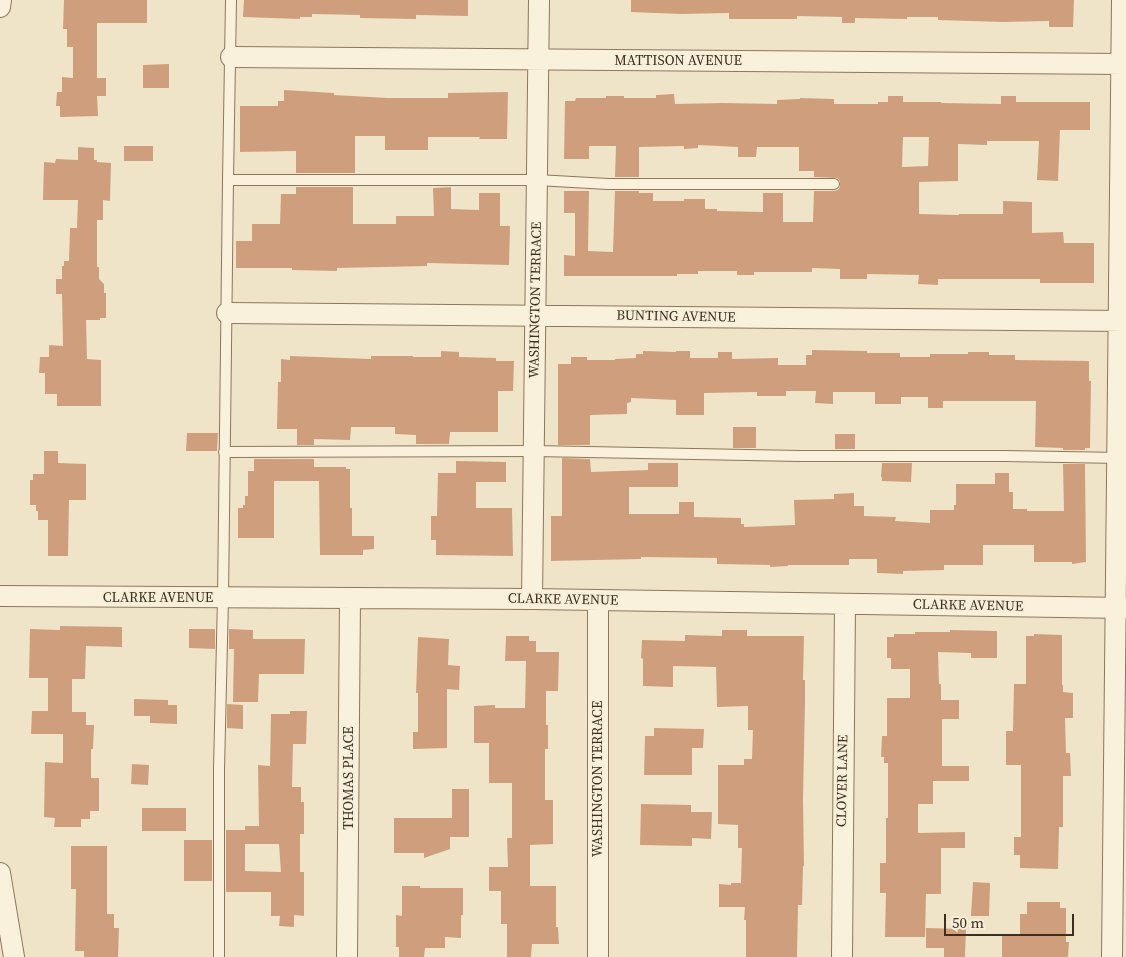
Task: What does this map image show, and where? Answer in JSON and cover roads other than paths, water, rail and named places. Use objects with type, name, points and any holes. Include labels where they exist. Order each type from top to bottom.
[{"type":"street","points":[[0,7],[1,0]]},
{"type":"street","name":"WASHINGTON TERRACE","points":[[532,600],[539,0]]},
{"type":"street","points":[[1112,957],[1121,608],[1124,64],[1122,0]]},
{"type":"street","name":"MATTISON AVENUE","points":[[230,57],[1124,64]]},
{"type":"street","name":"BUNTING AVENUE","points":[[227,313],[1122,321]]},
{"type":"street","name":"CLARKE AVENUE","points":[[0,596],[350,598],[1121,608]]},
{"type":"street","name":"THOMAS PLACE","points":[[347,957],[350,598]]},
{"type":"street","name":"WASHINGTON TERRACE","points":[[598,601],[598,957]]},
{"type":"street","name":"CLOVER LANE","points":[[842,957],[845,604]]},
{"type":"street","points":[[0,873],[14,957]]},
{"type":"lane","points":[[219,957],[219,769],[231,0]]},
{"type":"lane","points":[[228,180],[537,180],[608,184],[834,184]]},
{"type":"lane","points":[[224,452],[534,451],[800,456],[1122,458]]}]
